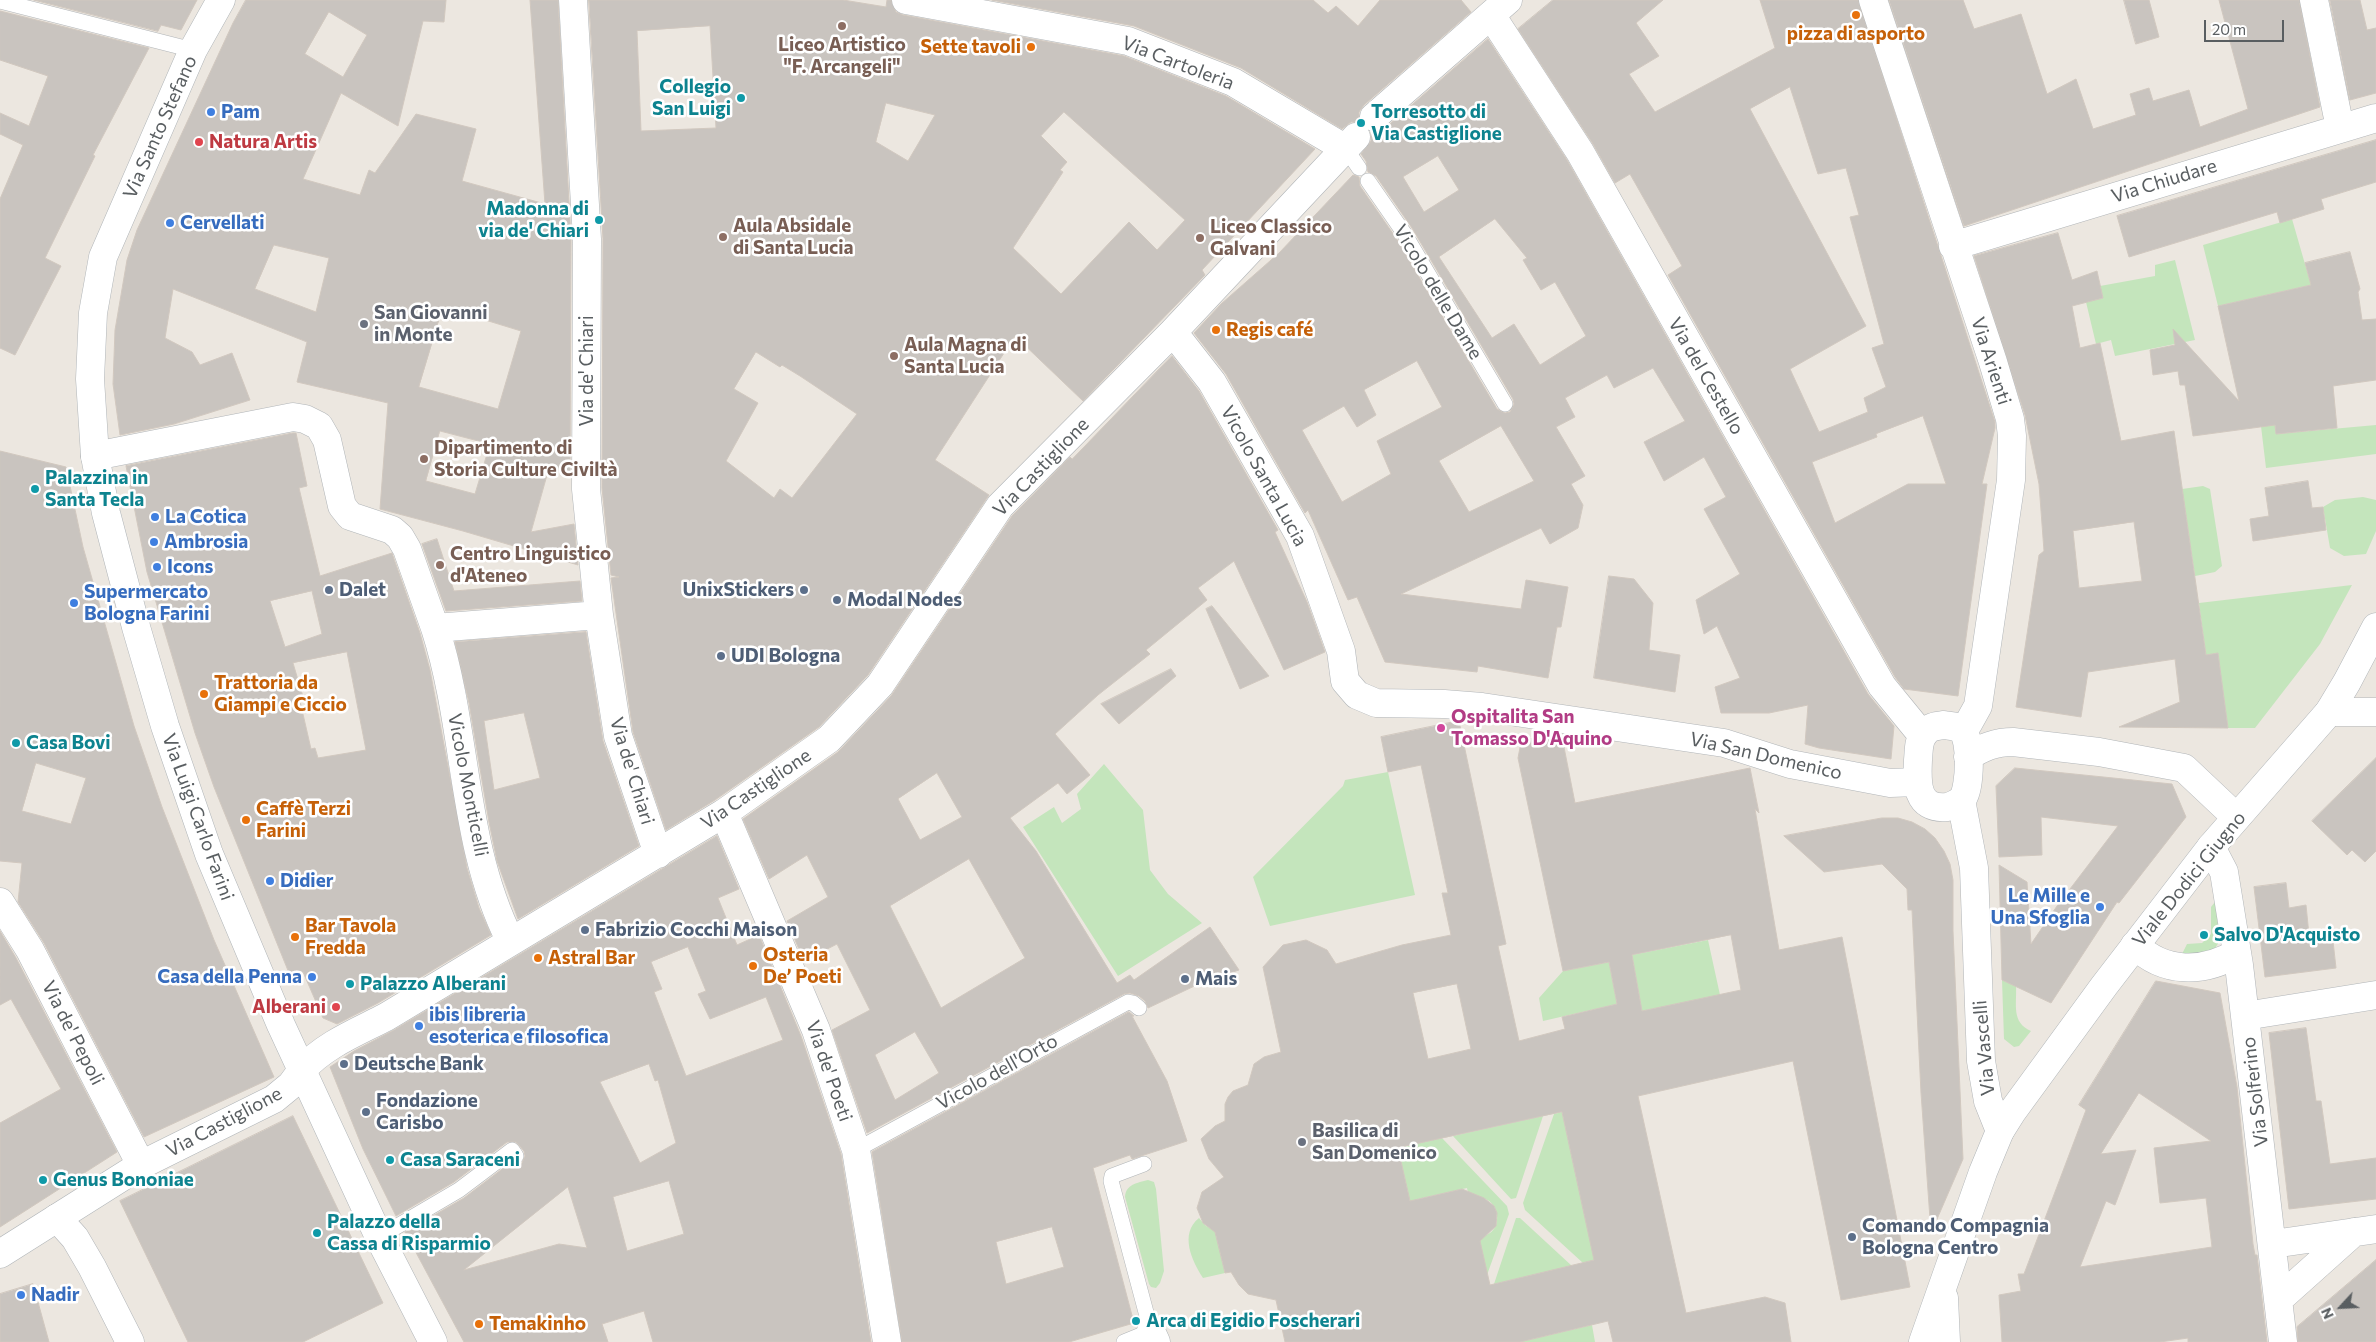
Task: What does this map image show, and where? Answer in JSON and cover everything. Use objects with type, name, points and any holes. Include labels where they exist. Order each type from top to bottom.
[{"type":"street","name":"Via Santo Stefano","points":[[103,257],[193,50],[221,0]]},
{"type":"street","name":"Via de' Chiari","points":[[573,0],[587,239],[586,490],[599,615],[618,736],[658,854]]},
{"type":"street","name":"Via Cartoleria","points":[[906,0],[1128,41],[1233,82],[1354,152]]},
{"type":"street","name":"Via Arienti","points":[[1873,0],[2006,402],[2012,436],[2011,480],[1978,706],[1968,724],[1961,729]]},
{"type":"street","points":[[2314,0],[2340,128]]},
{"type":"street","points":[[1374,117],[1494,5]]},
{"type":"street","name":"Via del Cestello","points":[[1494,5],[1580,152],[1882,686],[1922,735]]},
{"type":"street","name":"Via Chiudare","points":[[1953,246],[2376,118]]},
{"type":"street","name":"Via Castiglione","points":[[0,1254],[141,1165],[274,1099],[291,1085],[312,1059],[329,1047],[392,1013],[510,940],[658,854],[724,813],[829,739],[880,685],[1000,506],[1354,152]]},
{"type":"street","name":"Via Luigi Carlo Farini","points":[[103,257],[94,312],[90,379],[95,456],[106,513],[165,726],[189,798],[238,926],[379,1237],[433,1342]]},
{"type":"street","name":"Vicolo Santa Lucia","points":[[1173,332],[1212,382],[1300,536],[1341,651],[1345,681],[1357,695],[1376,703]]},
{"type":"street","name":"Vicolo Monticelli","points":[[95,456],[293,417],[305,419],[319,426],[327,440],[342,506],[350,516],[392,530],[400,537],[407,549],[435,628],[446,668],[460,754],[487,884],[510,940]]},
{"type":"street","points":[[435,628],[599,615]]},
{"type":"street","name":"Viale Dodici Giugno","points":[[2000,1131],[2135,945],[2212,846],[2329,712],[2376,628]]},
{"type":"street","name":"Via San Domenico","points":[[1376,703],[1444,704],[1482,707],[1724,743],[1799,765],[1890,783],[1917,782]]},
{"type":"street","points":[[2329,712],[2376,712]]},
{"type":"street","points":[[1944,725],[1961,729],[1967,737],[1967,788],[1961,800],[1947,807],[1929,803],[1923,799],[1917,782],[1919,743],[1922,735],[1935,726],[1944,725]]},
{"type":"street","points":[[1968,757],[1993,744],[2013,742],[2099,752],[2177,766],[2191,773],[2236,817]]},
{"type":"street","name":"Via Vascelli","points":[[1961,800],[1974,868],[1981,1061],[1988,1101],[2000,1131]]},
{"type":"street","name":"Via de' Poeti","points":[[724,813],[816,1030],[856,1150],[887,1342]]},
{"type":"street","name":"Via Solferino","points":[[2212,846],[2224,872],[2236,953],[2273,1244],[2283,1342]]},
{"type":"street","name":"Via de' Pepoli","points":[[0,902],[30,950],[141,1165]]},
{"type":"street","points":[[2135,945],[2154,959],[2176,966],[2192,968],[2217,964],[2236,953]]},
{"type":"street","points":[[2245,1016],[2376,995]]},
{"type":"street","points":[[1923,1342],[1983,1172],[2000,1131]]},
{"type":"street","points":[[57,1218],[75,1238],[92,1266],[127,1335]]},
{"type":"street","points":[[2273,1244],[2365,1230]]},
{"type":"street","points":[[2278,1300],[2365,1230]]},
{"type":"street","points":[[1944,1284],[1946,1342]]},
{"type":"lane","points":[[0,0],[193,50]]},
{"type":"lane","name":"Vicolo delle Dame","points":[[1368,181],[1404,233],[1505,404]]},
{"type":"lane","name":"Vicolo dell'Orto","points":[[856,1150],[1128,1002],[1133,1003],[1138,1008]]},
{"type":"lane","points":[[379,1237],[459,1190],[512,1150],[516,1156]]},
{"type":"lane","points":[[1124,1342],[1154,1337],[1111,1181],[1112,1176],[1144,1164]]},
{"type":"green space","points":[[2292,219],[2311,285],[2218,306],[2203,245]]},
{"type":"green space","points":[[2175,260],[2195,340],[2115,356],[2111,340],[2096,344],[2086,302],[2103,298],[2100,286],[2155,276],[2155,265]]},
{"type":"green space","points":[[2249,326],[2267,353],[2276,434],[2376,425],[2376,454],[2266,468]]},
{"type":"green space","points":[[2203,486],[2210,489],[2222,566],[2215,572],[2195,576],[2182,489]]},
{"type":"green space","points":[[2363,497],[2376,500],[2376,531],[2366,554],[2344,556],[2330,548],[2323,507],[2335,500]]},
{"type":"green space","points":[[2352,585],[2320,644],[2255,728],[2228,728],[2218,653],[2206,655],[2199,603]]},
{"type":"green space","points":[[1104,764],[1143,810],[1150,870],[1168,894],[1202,923],[1118,976],[1023,827],[1054,807],[1062,823],[1081,809],[1077,794]]},
{"type":"green space","points":[[1388,772],[1415,895],[1270,926],[1253,877],[1343,786],[1345,780]]},
{"type":"green space","points":[[2215,902],[2220,940],[2213,952],[2180,958],[2187,944],[2202,943],[2211,934],[2211,907]]},
{"type":"green space","points":[[1708,940],[1720,995],[1642,1011],[1632,955]]},
{"type":"green space","points":[[1609,962],[1617,1004],[1543,1021],[1539,998],[1563,971]]},
{"type":"green space","points":[[2002,980],[2016,986],[2016,1012],[2018,1018],[2020,1023],[2031,1031],[2019,1046],[2014,1047],[2004,1039]]},
{"type":"green space","points":[[1562,1112],[1595,1260],[1583,1263],[1525,1210],[1523,1203],[1554,1114]]},
{"type":"green space","points":[[1543,1116],[1516,1198],[1511,1199],[1453,1136]]},
{"type":"green space","points":[[1442,1138],[1507,1206],[1509,1214],[1483,1286],[1479,1238],[1490,1233],[1497,1222],[1495,1208],[1492,1204],[1483,1198],[1469,1198],[1467,1188],[1418,1199],[1410,1203],[1398,1148]]},
{"type":"green space","points":[[1148,1180],[1154,1182],[1156,1189],[1164,1271],[1156,1288],[1151,1287],[1149,1284],[1125,1197],[1127,1189],[1136,1183]]},
{"type":"green space","points":[[1199,1218],[1206,1226],[1215,1230],[1225,1273],[1203,1278],[1195,1264],[1189,1248],[1189,1240],[1193,1224]]},
{"type":"green space","points":[[1516,1218],[1520,1218],[1572,1266],[1494,1284]]},
{"type":"green space","points":[[1592,1325],[1595,1342],[1520,1342]]},
{"type":"building","points":[[34,0],[197,0],[181,30],[161,25],[158,31]]},
{"type":"building","points":[[246,0],[446,0],[444,22],[423,21],[398,126],[341,93],[303,179],[360,195],[369,170],[375,173],[416,114],[476,129],[462,181],[545,204],[530,0],[558,0],[571,239],[570,474],[549,468],[531,532],[574,524],[578,565],[380,509],[388,403],[297,382],[307,342],[173,289],[165,338],[192,352],[200,365],[232,353],[250,400],[174,424],[120,435],[113,384],[115,330],[127,260],[137,230],[233,23]],"holes":[[[329,12],[367,35],[343,77],[305,54]],[[274,245],[329,258],[316,312],[255,289]],[[443,307],[521,331],[498,409],[419,387]],[[440,431],[490,444],[475,494],[426,481]]]},
{"type":"building","points":[[589,0],[843,0],[886,7],[887,0],[891,0],[896,12],[903,15],[1124,56],[1226,96],[1315,149],[1202,270],[1205,275],[1083,401],[1015,336],[935,460],[989,495],[868,675],[819,727],[715,800],[666,830],[633,732],[611,578],[619,577],[611,575],[602,488],[603,239]],"holes":[[[710,26],[716,128],[641,131],[637,31]],[[886,103],[935,115],[908,161],[876,142]],[[1064,112],[1185,220],[1157,250],[1129,222],[1061,294],[1013,248],[1063,172],[1060,170],[1067,162],[1041,136]],[[756,352],[780,367],[782,365],[800,376],[857,414],[792,498],[780,489],[774,498],[726,461],[758,403],[734,389]]]},
{"type":"building","points":[[992,0],[1313,0],[1328,13],[1336,6],[1358,26],[1380,0],[1461,0],[1471,12],[1364,105],[1359,112],[1359,122],[1351,122],[1342,129],[1241,68],[1134,26]]},
{"type":"building","points":[[1553,0],[1663,0],[1636,23],[1659,56],[1629,74],[1655,112],[1775,48],[1760,0],[1858,0],[1995,422],[1982,484],[1987,484],[1958,696],[1904,689],[1895,677],[1668,275],[1682,266],[1630,174],[1615,183],[1593,144],[1518,29]],"holes":[[[1790,87],[1818,174],[1846,168],[1859,215],[1850,217],[1884,344],[1872,348],[1886,387],[1864,398],[1868,412],[1819,432],[1790,369],[1866,326],[1750,109]],[[1923,416],[1946,484],[1908,484],[1835,523],[1812,462],[1877,437],[1876,434]]]},
{"type":"building","points":[[1889,0],[1963,0],[1974,29],[2021,14],[2047,94],[2076,79],[2093,129],[2136,115],[2130,94],[2149,88],[2153,101],[2189,90],[2200,127],[2248,109],[2219,0],[2299,0],[2320,107],[1964,226]]},
{"type":"building","points":[[2124,0],[2149,0],[2159,37],[2136,44]]},
{"type":"building","points":[[2330,0],[2360,0],[2367,30],[2376,28],[2376,93],[2350,100]]},
{"type":"building","points":[[0,11],[149,48],[93,155],[95,156],[45,258],[61,266],[15,355],[0,348],[0,199],[23,145],[0,134],[0,113],[29,126],[48,76],[0,60]]},
{"type":"building","points":[[1488,39],[1567,160],[1868,694],[1894,726],[1891,759],[1819,748],[1805,744],[1808,705],[1769,713],[1721,713],[1715,687],[1740,678],[1717,626],[1704,634],[1696,600],[1740,574],[1704,509],[1726,497],[1704,457],[1664,481],[1644,442],[1685,421],[1653,368],[1614,388],[1607,375],[1565,398],[1575,417],[1556,427],[1585,476],[1571,484],[1583,505],[1578,528],[1550,544],[1541,528],[1401,594],[1521,609],[1526,580],[1568,587],[1561,627],[1557,627],[1548,678],[1478,666],[1477,672],[1385,662],[1357,597],[1348,600],[1308,510],[1305,513],[1226,374],[1194,333],[1221,304],[1279,253],[1353,175],[1359,177],[1360,186],[1396,238],[1497,409],[1505,413],[1510,412],[1514,404],[1513,399],[1412,228],[1376,176],[1368,172],[1366,161],[1361,154],[1371,141],[1371,132],[1384,129]],"holes":[[[1438,156],[1459,190],[1424,212],[1403,177]],[[1495,219],[1527,258],[1523,260],[1541,290],[1555,282],[1586,336],[1540,365],[1514,324],[1492,338],[1439,257]],[[1417,361],[1442,407],[1377,441],[1391,474],[1342,502],[1302,430],[1344,406],[1357,427],[1376,415],[1364,390]],[[1501,426],[1534,481],[1469,512],[1439,461]]]},
{"type":"building","points":[[2376,140],[2376,182],[2321,199],[2324,209],[2280,223],[2277,212],[2129,257],[2117,216]]},
{"type":"building","points":[[2058,233],[2072,280],[2097,271],[2103,298],[2072,306],[2080,348],[2100,343],[2121,441],[2174,431],[2206,655],[2218,653],[2228,728],[2119,727],[2180,702],[2175,659],[2088,672],[2081,717],[2016,707],[2039,555],[2044,551],[2039,484],[2025,415],[1974,256]],"holes":[[[2134,522],[2142,581],[2079,588],[2073,531]]]},
{"type":"building","points":[[2350,252],[2360,289],[2358,292],[2362,320],[2376,319],[2376,380],[2333,386],[2337,428],[2276,434],[2275,425],[2193,436],[2185,385],[2180,385],[2178,371],[2153,375],[2150,350],[2175,345],[2173,329],[2239,401],[2218,306],[2311,285],[2305,263]]},
{"type":"building","points":[[1172,356],[1199,391],[1278,530],[1275,532],[1307,602],[1325,652],[1284,670],[1234,561],[1198,588],[1207,600],[1146,650],[1150,654],[1098,695],[1055,734],[1090,775],[1067,794],[1058,783],[1010,818],[1036,851],[1117,983],[1130,975],[1134,980],[1210,927],[1239,970],[1203,982],[1148,1008],[1145,1001],[1139,996],[1130,993],[1124,994],[867,1133],[832,1030],[870,1010],[837,944],[804,961],[787,921],[828,897],[807,855],[769,879],[743,819],[838,752],[891,696],[1012,516],[1070,457],[1072,459]],"holes":[[[937,773],[962,817],[920,840],[898,799]],[[969,859],[1025,958],[941,1008],[890,906]],[[915,1032],[939,1073],[895,1100],[875,1055]]]},
{"type":"building","points":[[296,433],[307,486],[299,488],[320,576],[392,553],[420,633],[430,670],[467,868],[479,908],[491,935],[378,1003],[337,1024],[323,1018],[303,972],[291,978],[214,787],[195,733],[147,572],[126,466]],"holes":[[[312,591],[322,634],[285,647],[270,601]],[[347,652],[366,750],[318,758],[315,748],[311,749],[300,701],[304,700],[293,663]]]},
{"type":"building","points":[[0,451],[66,467],[83,547],[134,726],[162,807],[214,940],[274,1077],[144,1137],[44,943],[18,902],[22,863],[0,861]],"holes":[[[36,763],[86,778],[71,824],[22,811]]]},
{"type":"building","points":[[2308,481],[2312,508],[2323,507],[2326,530],[2253,541],[2250,519],[2269,516],[2265,488]]},
{"type":"building","points":[[437,539],[454,591],[580,581],[582,601],[446,611],[422,544]]},
{"type":"building","points":[[1609,576],[1634,579],[1653,603],[1649,650],[1680,655],[1675,692],[1594,678]]},
{"type":"building","points":[[1212,606],[1269,676],[1240,689],[1206,609]]},
{"type":"building","points":[[586,632],[603,741],[639,846],[518,919],[497,861],[469,703],[455,642]],"holes":[[[524,713],[540,778],[494,790],[484,721]]]},
{"type":"building","points":[[1171,669],[1176,676],[1119,724],[1101,704]]},
{"type":"building","points":[[1459,721],[1506,944],[1498,946],[1519,1041],[1565,1029],[1562,1017],[1617,1004],[1609,962],[1563,971],[1518,758],[1522,737],[1541,740],[1562,737],[1575,803],[1750,768],[1759,813],[1755,809],[1779,950],[1842,937],[1910,1287],[1841,1300],[1793,1061],[1638,1096],[1686,1313],[1765,1297],[1785,1303],[1791,1342],[1613,1342],[1608,1321],[1520,1342],[1285,1342],[1276,1300],[1248,1294],[1239,1285],[1231,1272],[1225,1273],[1215,1232],[1203,1223],[1197,1208],[1202,1192],[1224,1177],[1209,1159],[1201,1139],[1215,1126],[1225,1121],[1225,1104],[1228,1097],[1233,1091],[1248,1085],[1254,1064],[1264,1057],[1281,1052],[1263,967],[1283,945],[1306,940],[1327,950],[1336,964],[1402,945],[1451,935],[1442,893],[1448,893],[1421,765],[1388,772],[1381,737]],"holes":[[[1731,935],[1741,990],[1642,1011],[1632,955]],[[1457,984],[1471,1049],[1428,1059],[1413,993]],[[1562,1112],[1594,1260],[1490,1285],[1480,1241],[1496,1226],[1497,1213],[1494,1206],[1484,1198],[1462,1189],[1410,1201],[1398,1148]]]},
{"type":"building","points":[[2376,758],[2376,851],[2365,862],[2352,850],[2347,855],[2312,821]]},
{"type":"building","points":[[2015,768],[2172,784],[2186,817],[2119,903],[2117,902],[2051,1003],[2002,980],[1999,865],[2027,882],[2031,944],[2057,906],[2118,826],[2041,817],[2042,855],[1999,857],[1996,786]]},
{"type":"building","points":[[1882,818],[1898,818],[1912,822],[1925,829],[1935,838],[1944,851],[1950,864],[1953,880],[1953,931],[1963,1159],[1931,1233],[1921,1093],[1912,910],[1908,910],[1907,889],[1882,864],[1824,872],[1784,836]]},
{"type":"building","points":[[717,836],[739,889],[718,898],[737,945],[759,935],[801,1036],[841,1154],[871,1342],[653,1342],[644,1311],[602,1324],[608,1342],[464,1342],[405,1232],[464,1198],[510,1163],[516,1165],[522,1163],[525,1156],[524,1151],[516,1142],[507,1142],[454,1182],[396,1216],[363,1149],[330,1067],[354,1051],[394,1030]],"holes":[[[688,947],[706,991],[698,994],[710,1019],[766,997],[783,1040],[686,1076],[654,992],[662,989],[651,962]],[[649,1064],[655,1081],[658,1080],[676,1143],[640,1163],[600,1082]],[[669,1181],[684,1234],[627,1251],[613,1197]],[[568,1187],[587,1248],[559,1244],[464,1270]]]},
{"type":"building","points":[[2286,883],[2289,908],[2306,905],[2309,935],[2332,932],[2336,968],[2265,977],[2254,887]]},
{"type":"building","points":[[0,931],[16,958],[117,1152],[0,1227],[0,1123],[61,1089],[11,999],[0,1005]]},
{"type":"building","points":[[2156,981],[2220,993],[2237,1087],[2253,1244],[2255,1255],[2257,1255],[2267,1342],[2188,1342],[2188,1338],[2160,1342],[2002,1342],[1999,1295],[2021,1291],[2018,1274],[2024,1274],[2086,1110],[2079,1105]],"holes":[[[2139,1093],[2211,1141],[2154,1148],[2160,1203],[2206,1198],[2212,1247],[2080,1267],[2106,1201],[2115,1205],[2136,1150],[2101,1154]]]},
{"type":"building","points":[[1129,1012],[1134,1016],[1132,1016],[1167,1081],[1187,1141],[1132,1159],[1130,1155],[1093,1168],[1134,1323],[1069,1342],[902,1342],[872,1152]],"holes":[[[1052,1227],[1064,1267],[1006,1284],[996,1242]]]},
{"type":"building","points":[[2306,1028],[2316,1101],[2321,1101],[2330,1164],[2376,1158],[2376,1199],[2289,1209],[2269,1033]]},
{"type":"building","name":"Palazzo della Cassa di Risparmio","points":[[293,1116],[383,1303],[303,1342],[188,1342],[120,1201]]},
{"type":"building","points":[[2376,1260],[2376,1342],[2298,1342],[2297,1327]]},
{"type":"building","points":[[33,1284],[49,1342],[0,1342],[0,1294]]},
{"type":"place","name":"pizza di asporto","points":[[1856,15]]},
{"type":"place","name":"Liceo Artistico \"F. Arcangeli\"","points":[[842,26]]},
{"type":"place","name":"Sette tavoli","points":[[1031,47]]},
{"type":"place","name":"Collegio San Luigi","points":[[741,98]]},
{"type":"place","name":"Pam","points":[[211,112]]},
{"type":"place","name":"Torresotto di Via Castiglione","points":[[1361,123]]},
{"type":"place","name":"Natura Artis","points":[[199,142]]},
{"type":"place","name":"Madonna di via de' Chiari","points":[[599,220]]},
{"type":"place","name":"Cervellati","points":[[170,223]]},
{"type":"place","name":"Aula Absidale di Santa Lucia","points":[[723,237]]},
{"type":"place","name":"Liceo Classico Galvani","points":[[1200,238]]},
{"type":"place","name":"San Giovanni in Monte","points":[[364,324]]},
{"type":"place","name":"Regis café","points":[[1216,330]]},
{"type":"place","name":"Aula Magna di Santa Lucia","points":[[894,356]]},
{"type":"place","name":"Dipartimento di Storia Culture Civiltà","points":[[424,459]]},
{"type":"place","name":"Palazzina in Santa Tecla","points":[[35,489]]},
{"type":"place","name":"La Cotica","points":[[155,517]]},
{"type":"place","name":"Ambrosia","points":[[154,542]]},
{"type":"place","name":"Centro Linguistico d'Ateneo","points":[[440,565]]},
{"type":"place","name":"Icons","points":[[157,567]]},
{"type":"place","name":"Dalet","points":[[329,590]]},
{"type":"place","name":"UnixStickers","points":[[804,590]]},
{"type":"place","name":"Modal Nodes","points":[[837,600]]},
{"type":"place","name":"Supermercato Bologna Farini","points":[[74,603]]},
{"type":"place","name":"UDI Bologna","points":[[721,656]]},
{"type":"place","name":"Trattoria da Giampi e Ciccio","points":[[204,694]]},
{"type":"place","name":"Ospitalita San Tomasso D'Aquino","points":[[1441,728]]},
{"type":"place","name":"Casa Bovi","points":[[16,743]]},
{"type":"place","name":"Caffè Terzi Farini","points":[[246,820]]},
{"type":"place","name":"Didier","points":[[270,881]]},
{"type":"place","name":"Le Mille e Una Sfoglia","points":[[2100,907]]},
{"type":"place","name":"Fabrizio Cocchi Maison","points":[[585,930]]},
{"type":"place","name":"Salvo D'Acquisto","points":[[2204,935]]},
{"type":"place","name":"Bar Tavola Fredda","points":[[295,937]]},
{"type":"place","name":"Astral Bar","points":[[538,958]]},
{"type":"place","name":"Osteria De’ Poeti","points":[[753,966]]},
{"type":"place","name":"Casa della Penna","points":[[312,977]]},
{"type":"place","name":"Mais","points":[[1185,979]]},
{"type":"place","name":"Palazzo Alberani","points":[[350,984]]},
{"type":"place","name":"Alberani","points":[[336,1007]]},
{"type":"place","name":"ibis libreria esoterica e filosofica","points":[[419,1026]]},
{"type":"place","name":"Deutsche Bank","points":[[344,1064]]},
{"type":"place","name":"Fondazione Carisbo","points":[[366,1112]]},
{"type":"place","name":"Basilica di San Domenico","points":[[1302,1142]]},
{"type":"place","name":"Casa Saraceni","points":[[390,1160]]},
{"type":"place","name":"Genus Bononiae","points":[[43,1180]]},
{"type":"place","name":"Palazzo della Cassa di Risparmio","points":[[317,1233]]},
{"type":"place","name":"Comando Compagnia Bologna Centro","points":[[1852,1237]]},
{"type":"place","name":"Nadir","points":[[21,1295]]},
{"type":"place","name":"Arca di Egidio Foscherari","points":[[1136,1321]]},
{"type":"place","name":"Temakinho","points":[[479,1324]]}]
